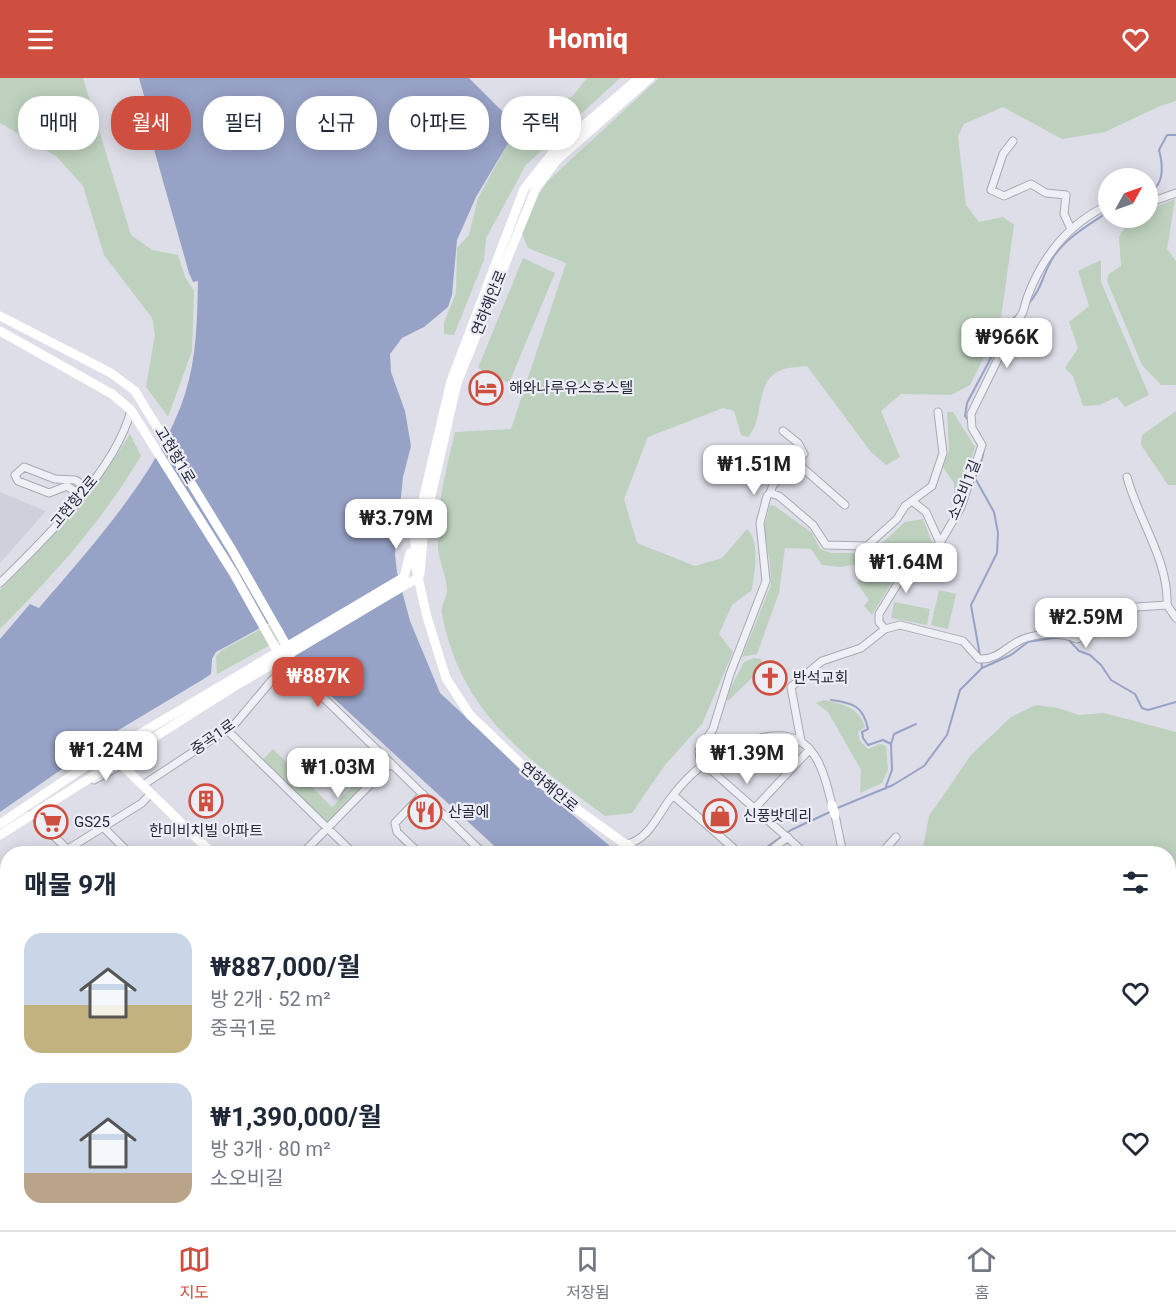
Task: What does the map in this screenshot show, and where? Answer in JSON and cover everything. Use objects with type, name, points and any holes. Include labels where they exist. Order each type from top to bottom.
[{"type":"street","name":"연하해안로","points":[[619,846],[542,784],[470,715],[446,678],[427,617],[415,564],[415,534],[451,381],[524,189],[554,151],[639,78]]},
{"type":"street","name":"연하해안로","points":[[419,577],[424,527],[457,383],[536,188],[556,161],[650,78]]},
{"type":"street","points":[[1013,141],[1003,154],[991,190],[1004,196],[1031,184],[1046,193],[1066,195],[1064,214],[1071,229]]},
{"type":"street","points":[[1158,200],[1176,193]]},
{"type":"street","name":"소오비1길","points":[[885,629],[879,622],[879,615],[906,570],[940,543],[961,507],[982,445],[972,428],[971,414],[1016,322],[1025,311],[1026,299],[1046,257],[1071,229],[1098,210]]},
{"type":"street","name":"고현항1로","points":[[0,316],[111,373],[135,391],[289,650]]},
{"type":"street","name":"고현항1로","points":[[0,331],[112,394],[132,410],[234,574],[280,656]]},
{"type":"street","name":"고현항2로","points":[[0,583],[87,487],[126,432],[132,410]]},
{"type":"street","points":[[770,493],[779,496],[813,525],[823,542],[830,546],[867,546],[897,519],[904,506],[932,486],[943,453],[938,412]]},
{"type":"street","points":[[701,766],[699,751],[713,729],[730,674],[766,581],[760,523],[773,485],[804,454],[798,443],[783,431]]},
{"type":"street","points":[[796,462],[845,505]]},
{"type":"street","points":[[80,495],[67,486],[49,493],[18,481],[15,475],[24,467],[55,479],[75,480],[87,487]]},
{"type":"street","points":[[1127,477],[1168,585],[1167,605],[1176,618]]},
{"type":"street","points":[[912,501],[926,513],[940,543]]},
{"type":"street","points":[[289,650],[406,576],[415,534]]},
{"type":"street","points":[[289,650],[419,577]]},
{"type":"street","points":[[801,741],[799,723],[790,694],[791,687],[822,661],[861,648],[885,629],[900,625],[963,641],[979,659],[991,660],[1025,638],[1062,633],[1077,639],[1087,635],[1107,609],[1167,605]]},
{"type":"street","name":"중곡1로","points":[[0,835],[196,706],[289,650]]},
{"type":"street","name":"중곡1로","points":[[143,785],[234,725],[272,680],[287,669],[294,669],[476,846]]},
{"type":"street","points":[[227,730],[346,846]]},
{"type":"street","points":[[628,846],[642,839],[673,795],[701,766],[736,744],[780,735],[801,741],[810,748],[822,767],[841,846]]},
{"type":"street","points":[[755,808],[810,748]]},
{"type":"street","points":[[118,758],[140,755]]},
{"type":"street","points":[[118,758],[205,846]]},
{"type":"street","name":"중곡1로","points":[[0,824],[118,758]]},
{"type":"street","points":[[310,846],[391,763]]},
{"type":"street","points":[[701,766],[712,771],[798,846]]},
{"type":"street","points":[[77,846],[142,803],[151,793]]},
{"type":"street","points":[[412,846],[397,832],[395,823],[423,794]]},
{"type":"street","points":[[673,795],[731,846]]},
{"type":"street","points":[[33,814],[65,846]]},
{"type":"street","points":[[103,827],[122,846]]},
{"type":"street","points":[[776,846],[788,837]]},
{"type":"street","points":[[888,846],[896,837]]},
{"type":"shaded area","points":[[0,492],[46,511],[0,563]]},
{"type":"green space","points":[[0,78],[83,78],[89,96],[18,96],[18,134],[0,123]]},
{"type":"green space","points":[[587,78],[620,78],[581,114],[581,96],[573,96]]},
{"type":"green space","points":[[659,78],[1176,78],[1176,101],[1160,106],[1105,132],[1062,139],[1003,107],[964,124],[958,136],[966,205],[979,222],[1003,217],[1014,225],[1000,325],[970,385],[951,395],[901,394],[881,411],[900,457],[886,465],[871,452],[807,366],[785,369],[771,377],[766,384],[756,421],[748,437],[741,435],[734,411],[723,408],[648,437],[624,499],[637,543],[695,566],[722,558],[747,529],[754,542],[755,566],[752,590],[732,605],[719,634],[733,652],[702,724],[665,765],[632,813],[605,816],[550,775],[502,732],[482,707],[465,680],[451,649],[442,614],[447,588],[438,548],[439,518],[442,489],[455,432],[511,429],[566,263],[528,248],[522,233],[536,198],[548,181]]},
{"type":"green space","points":[[99,130],[131,235],[152,250],[178,255],[185,277],[194,291],[192,351],[168,417],[146,387],[155,334],[152,318],[104,255],[83,186],[56,156],[46,150],[99,150]]},
{"type":"green space","points":[[504,150],[542,150],[526,165],[486,238],[484,260],[454,335],[444,334],[444,323],[456,293],[457,248],[469,235],[478,198]]},
{"type":"green space","points":[[1175,199],[1167,249],[1176,261],[1176,385],[1161,385],[1142,365],[1107,281],[1109,274],[1121,266],[1119,237],[1124,228],[1158,228],[1158,206]]},
{"type":"green space","points":[[523,258],[555,273],[509,383],[478,368]]},
{"type":"green space","points":[[1101,260],[1101,282],[1149,395],[1125,407],[1117,397],[1099,405],[1083,406],[1073,376],[1065,368],[1078,348],[1069,322],[1089,306],[1078,271]]},
{"type":"green space","points":[[1176,411],[1176,485],[1168,485],[1141,445],[1142,435]]},
{"type":"green space","points":[[947,412],[953,412],[975,447],[958,500],[954,496],[954,483],[943,467],[949,451]]},
{"type":"green space","points":[[130,434],[141,456],[126,480],[76,547],[0,629],[0,590],[70,516],[102,476]]},
{"type":"green space","points":[[770,505],[775,506],[812,533],[820,549],[832,553],[871,553],[905,522],[923,519],[933,545],[901,567],[872,615],[864,606],[869,600],[857,583],[870,572],[869,563],[839,567],[822,565],[811,549],[785,548],[779,593],[757,654],[742,657],[771,585],[764,527]]},
{"type":"green space","points":[[939,590],[956,594],[948,629],[931,625]]},
{"type":"green space","points":[[894,602],[930,609],[927,625],[891,618]]},
{"type":"green space","points":[[272,623],[285,637],[217,674],[216,656],[222,650]]},
{"type":"green space","points":[[754,658],[761,659],[763,667],[728,701],[725,699],[744,662]]},
{"type":"green space","points":[[824,700],[844,705],[859,715],[865,727],[858,732],[860,741],[868,749],[880,744],[886,746],[888,770],[882,783],[860,793],[861,770],[828,712],[816,703]]},
{"type":"green space","points":[[1036,705],[1058,708],[1079,715],[1104,713],[1176,732],[1176,846],[923,846],[929,816],[971,755],[1011,717]]},
{"type":"green space","points":[[273,749],[332,807],[384,755],[391,763],[327,828],[260,762]]},
{"type":"water","points":[[139,78],[469,78],[487,96],[389,96],[389,150],[489,150],[489,98],[501,110],[501,150],[504,150],[476,197],[457,240],[452,295],[448,307],[424,327],[402,338],[390,354],[391,372],[405,411],[411,446],[403,477],[395,555],[397,572],[410,621],[440,693],[554,799],[610,846],[494,846],[299,665],[282,628],[271,622],[216,652],[212,659],[211,674],[117,731],[0,812],[0,639],[30,604],[39,608],[102,534],[142,480],[174,423],[189,380],[196,338],[198,281],[193,282],[154,150],[191,150],[191,96],[144,96]]},
{"type":"waterway","points":[[1158,183],[1162,168],[1159,150],[1167,135],[1176,135]]},
{"type":"waterway","points":[[1028,304],[1033,299],[1050,262],[1059,249],[1079,231],[1098,219]]},
{"type":"waterway","points":[[968,420],[965,416],[967,403],[1011,320],[1020,313]]},
{"type":"waterway","points":[[976,429],[984,447],[975,478],[994,512],[998,533],[997,553],[971,605],[982,667]]},
{"type":"waterway","points":[[835,809],[893,785],[924,766],[947,735],[960,690],[982,668],[1011,655],[1028,642],[1059,637]]},
{"type":"waterway","points":[[1067,638],[1079,651],[1090,655],[1101,665],[1111,680],[1135,694],[1142,708],[1148,710],[1176,702]]},
{"type":"waterway","points":[[831,700],[851,704],[860,711],[868,729],[862,732],[868,745],[883,740],[891,744],[892,770],[885,789]]},
{"type":"waterway","points":[[891,744],[894,734],[916,724]]},
{"type":"waterway","points":[[768,846],[791,830],[830,812]]},
{"type":"place","name":"해와나루유스호스텔","points":[[486,388]]},
{"type":"place","name":"반석교회","points":[[770,678]]},
{"type":"place","name":"한미비치빌 아파트","points":[[206,801]]},
{"type":"place","name":"산골에","points":[[425,812]]},
{"type":"place","name":"신풍밧데리","points":[[720,816]]},
{"type":"place","name":"GS25","points":[[51,822]]}]
